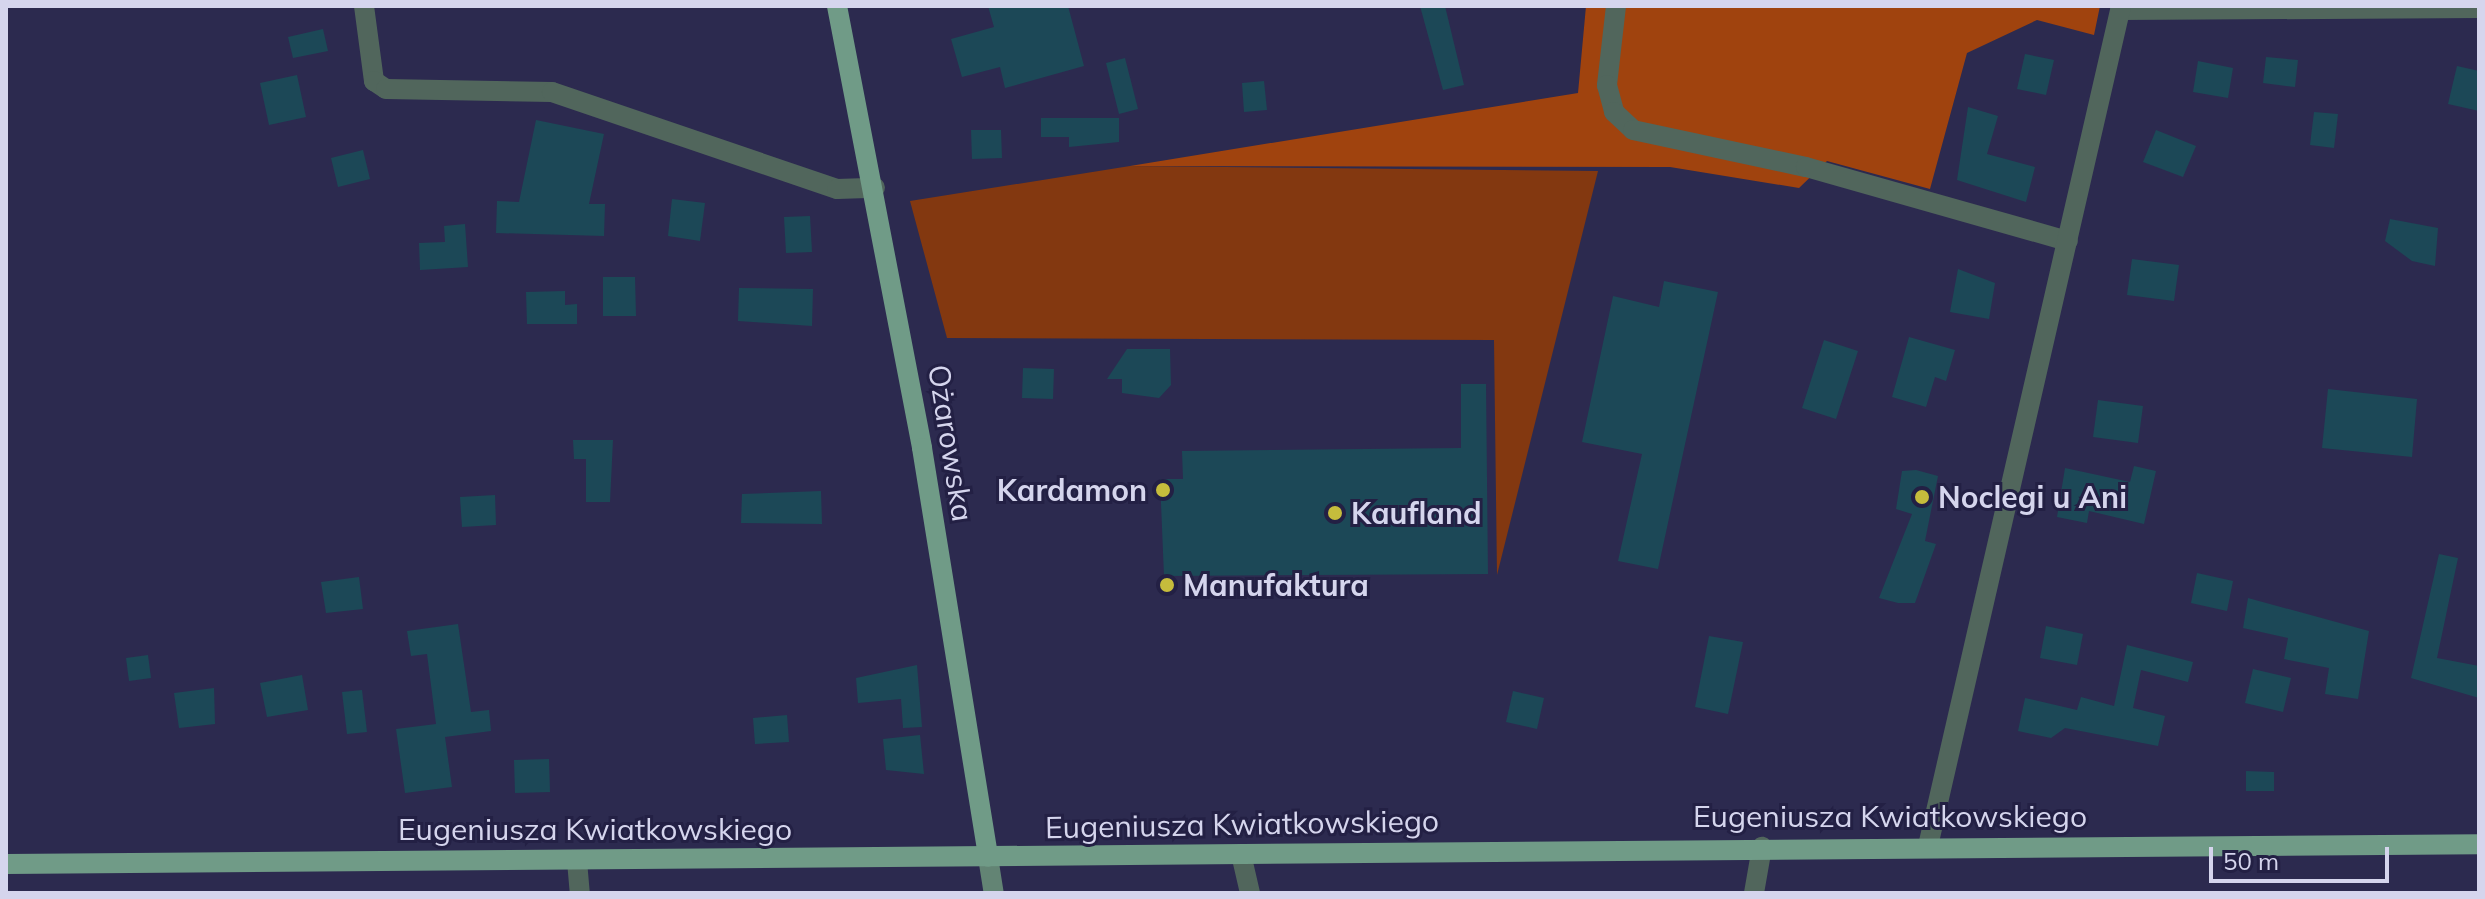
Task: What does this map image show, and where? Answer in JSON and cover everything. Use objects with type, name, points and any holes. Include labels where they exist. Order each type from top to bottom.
[{"type":"main road","name":"Ożarowska","points":[[837,6],[875,188],[988,857]]},
{"type":"main road","name":"Eugeniusza Kwiatkowskiego","points":[[6,864],[577,861],[1762,847],[2479,844]]},
{"type":"street","points":[[364,6],[374,81],[386,89],[540,90],[837,189],[875,188]]},
{"type":"street","points":[[1616,6],[1607,85],[1614,112],[1633,130],[1806,167],[2068,241]]},
{"type":"street","points":[[1928,846],[2121,8],[2479,8]]},
{"type":"street","points":[[1754,893],[1762,847]]},
{"type":"street","points":[[1241,854],[1250,893]]},
{"type":"street","name":"Ożarowska","points":[[988,857],[994,893]]},
{"type":"street","points":[[577,861],[580,893]]},
{"type":"shaded area","points":[[1586,6],[2100,6],[2094,35],[2037,20],[1967,53],[1930,189],[1827,161],[1799,188],[1670,167],[1130,166],[1578,93]]},
{"type":"shaded area","points":[[1130,166],[1598,171],[1497,575],[1494,340],[947,338],[910,201]]},
{"type":"building","points":[[988,6],[1068,6],[1084,66],[1005,88],[1000,67],[962,77],[951,39],[994,27]]},
{"type":"building","points":[[1420,6],[1445,6],[1464,85],[1443,90]]},
{"type":"building","points":[[323,29],[328,51],[293,58],[288,37]]},
{"type":"building","points":[[2025,54],[2054,60],[2046,95],[2017,89]]},
{"type":"building","points":[[2266,57],[2298,60],[2295,87],[2263,83]]},
{"type":"building","points":[[1125,58],[1138,109],[1119,114],[1106,63]]},
{"type":"building","points":[[2198,61],[2233,68],[2228,98],[2193,92]]},
{"type":"building","points":[[2457,66],[2479,71],[2479,111],[2448,104]]},
{"type":"building","points":[[297,75],[306,117],[269,125],[260,83]]},
{"type":"building","points":[[1264,81],[1267,110],[1244,112],[1242,83]]},
{"type":"building","points":[[1968,107],[1998,116],[1987,154],[2035,167],[2026,202],[1957,180]]},
{"type":"building","points":[[2314,112],[2338,114],[2334,148],[2310,145]]},
{"type":"building","points":[[1041,118],[1119,118],[1119,142],[1069,147],[1069,137],[1041,137]]},
{"type":"building","points":[[536,120],[604,134],[589,204],[605,204],[604,236],[496,233],[497,201],[519,202]]},
{"type":"building","points":[[971,130],[1001,130],[1002,158],[972,159]]},
{"type":"building","points":[[2156,130],[2196,146],[2183,177],[2143,162]]},
{"type":"building","points":[[363,150],[370,179],[338,187],[331,158]]},
{"type":"building","points":[[672,199],[705,203],[700,241],[668,236]]},
{"type":"building","points":[[810,216],[812,252],[786,253],[784,217]]},
{"type":"building","points":[[2390,219],[2438,228],[2435,266],[2412,261],[2385,241]]},
{"type":"building","points":[[465,224],[468,267],[420,270],[419,243],[445,242],[444,226]]},
{"type":"building","points":[[2132,259],[2179,265],[2174,301],[2127,295]]},
{"type":"building","points":[[1958,269],[1995,283],[1989,319],[1950,312]]},
{"type":"building","points":[[603,277],[635,277],[636,316],[603,316]]},
{"type":"building","points":[[1664,281],[1718,292],[1658,569],[1618,561],[1642,454],[1582,442],[1613,296],[1659,307]]},
{"type":"building","points":[[739,288],[813,289],[812,326],[738,321]]},
{"type":"building","points":[[565,291],[565,305],[577,304],[577,324],[527,324],[526,292]]},
{"type":"building","points":[[1909,337],[1955,350],[1946,381],[1935,377],[1926,407],[1892,397]]},
{"type":"building","points":[[1824,340],[1858,351],[1836,419],[1802,408]]},
{"type":"building","points":[[1127,349],[1170,349],[1171,385],[1159,398],[1122,393],[1122,379],[1107,379]]},
{"type":"building","points":[[1023,368],[1054,369],[1053,399],[1022,398]]},
{"type":"building","name":"Kaufland","points":[[1461,384],[1486,384],[1488,574],[1164,576],[1160,479],[1183,479],[1182,451],[1461,448]]},
{"type":"building","points":[[2328,389],[2417,399],[2412,457],[2322,448]]},
{"type":"building","points":[[2098,400],[2143,406],[2138,443],[2093,437]]},
{"type":"building","points":[[573,440],[613,440],[610,502],[586,502],[586,459],[574,459]]},
{"type":"building","points":[[2134,466],[2156,471],[2144,524],[2089,511],[2087,523],[2057,517],[2065,468],[2130,482]]},
{"type":"building","points":[[1916,470],[1938,476],[1925,541],[1936,544],[1915,603],[1898,603],[1879,598],[1912,514],[1896,509],[1902,471]]},
{"type":"building","points":[[821,491],[822,524],[741,523],[742,494]]},
{"type":"building","points":[[495,495],[496,525],[462,527],[460,497]]},
{"type":"building","points":[[2439,554],[2458,558],[2437,658],[2479,666],[2479,698],[2411,678]]},
{"type":"building","points":[[2197,573],[2233,581],[2227,611],[2191,603]]},
{"type":"building","points":[[359,577],[363,609],[326,613],[321,582]]},
{"type":"building","points":[[2248,598],[2369,631],[2358,699],[2325,694],[2329,668],[2284,659],[2288,638],[2243,628]]},
{"type":"building","points":[[458,624],[471,712],[489,710],[491,731],[445,737],[452,787],[405,793],[396,729],[436,724],[427,654],[411,656],[407,631]]},
{"type":"building","points":[[2046,626],[2083,634],[2077,665],[2040,658]]},
{"type":"building","points":[[1709,636],[1743,642],[1728,714],[1695,707]]},
{"type":"building","points":[[2127,645],[2193,662],[2188,682],[2141,670],[2133,708],[2165,716],[2158,746],[2065,728],[2051,738],[2018,731],[2025,698],[2077,710],[2081,697],[2114,706]]},
{"type":"building","points":[[148,655],[151,678],[129,681],[126,658]]},
{"type":"building","points":[[917,665],[922,727],[903,728],[901,699],[858,703],[856,678]]},
{"type":"building","points":[[2253,669],[2291,678],[2283,712],[2245,703]]},
{"type":"building","points":[[302,675],[308,710],[267,717],[260,683]]},
{"type":"building","points":[[214,688],[215,724],[179,728],[174,693]]},
{"type":"building","points":[[362,690],[367,732],[347,734],[342,692]]},
{"type":"building","points":[[1513,691],[1544,698],[1537,729],[1506,722]]},
{"type":"building","points":[[787,715],[789,742],[755,744],[753,718]]},
{"type":"building","points":[[920,735],[924,774],[886,770],[883,739]]},
{"type":"building","points":[[549,759],[550,792],[515,793],[514,760]]},
{"type":"building","points":[[2246,771],[2274,772],[2274,791],[2246,791]]},
{"type":"place","name":"Kardamon","points":[[1163,490]]},
{"type":"place","name":"Noclegi u Ani","points":[[1922,497]]},
{"type":"place","name":"Kaufland","points":[[1335,513]]},
{"type":"place","name":"Manufaktura","points":[[1167,585]]}]
